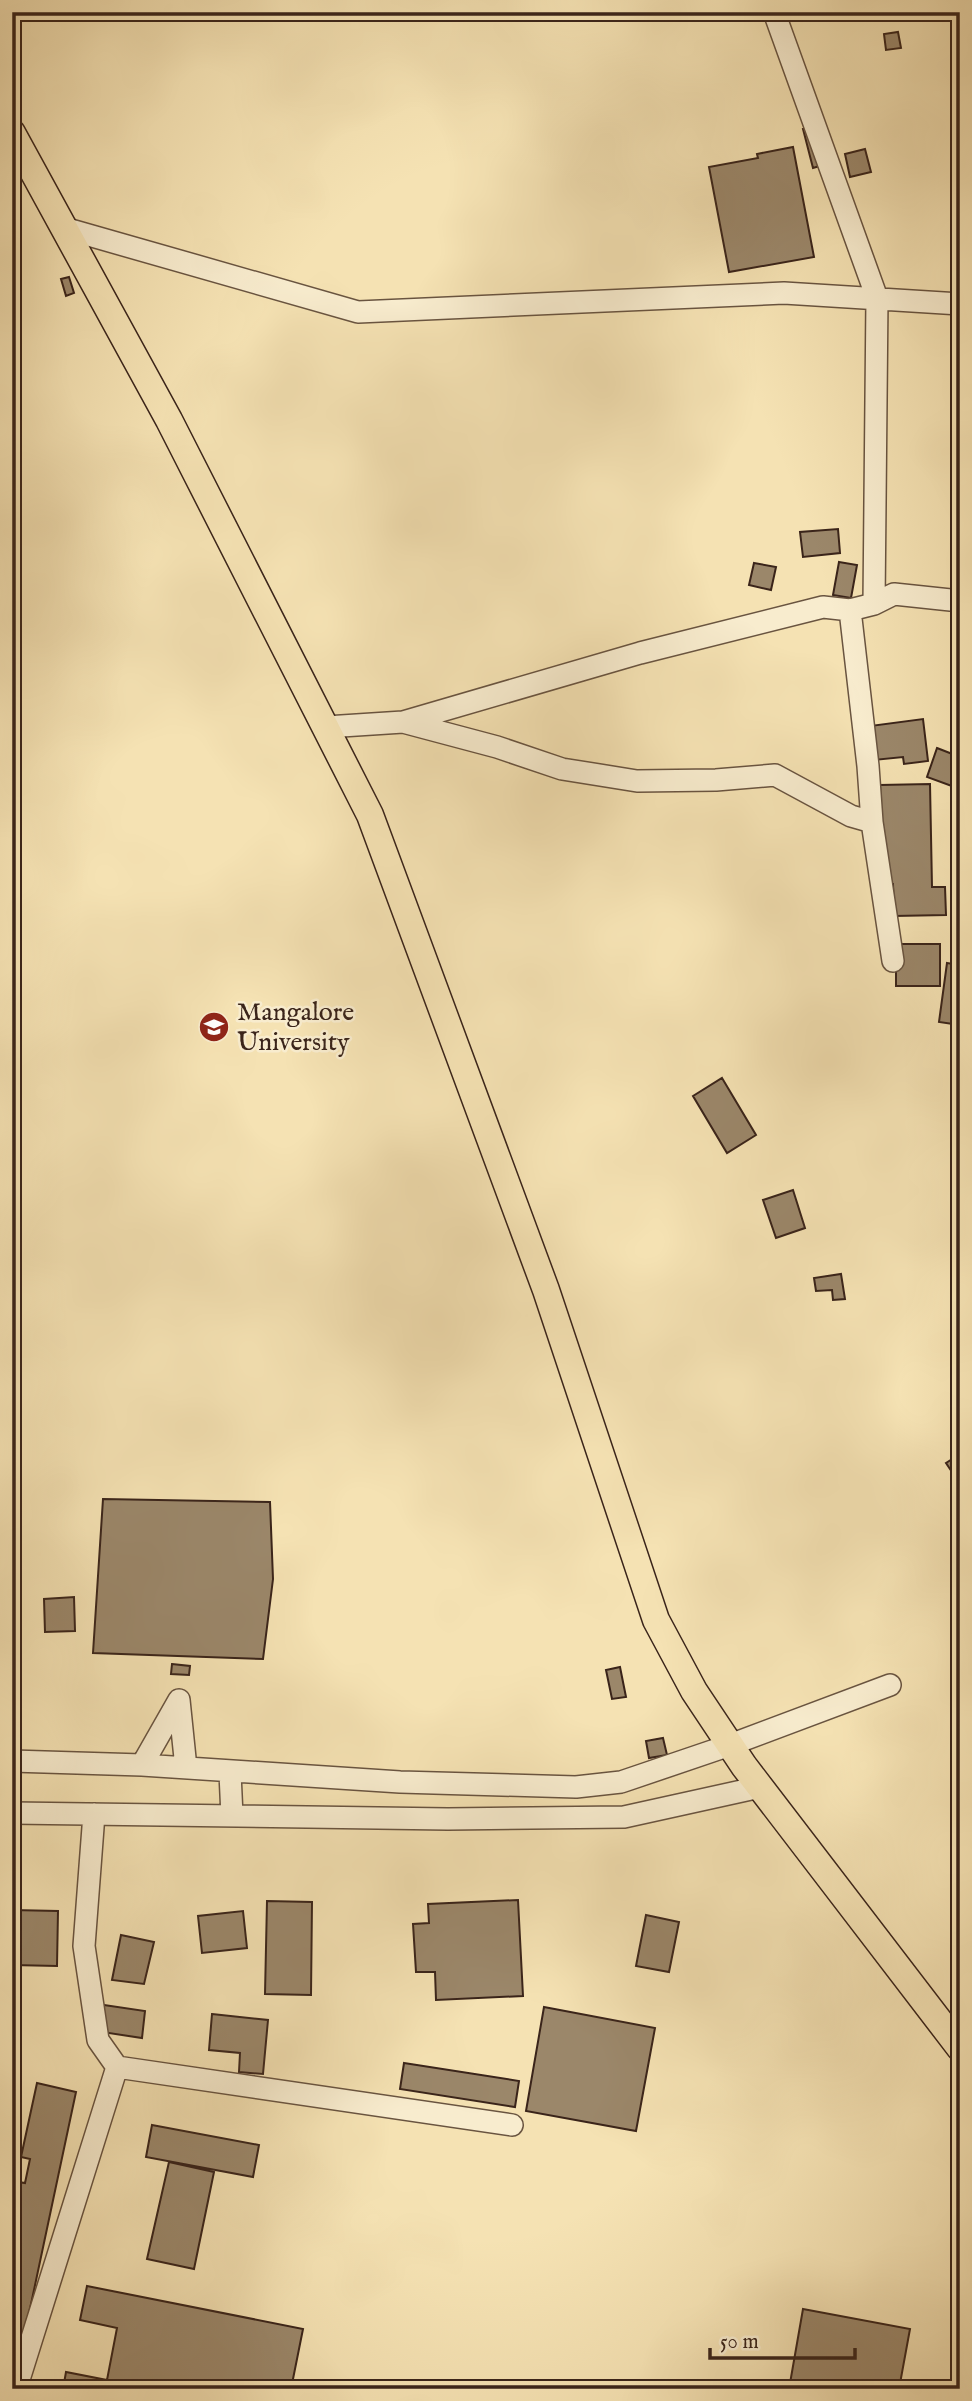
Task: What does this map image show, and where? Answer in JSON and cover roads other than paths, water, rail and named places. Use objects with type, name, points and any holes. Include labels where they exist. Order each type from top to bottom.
[{"type":"main road","points":[[12,133],[169,420],[370,815],[542,1277],[656,1620],[694,1691],[730,1745],[960,2048]]},
{"type":"street","points":[[774,12],[877,299],[874,604]]},
{"type":"street","points":[[64,228],[358,312],[784,293],[960,304]]},
{"type":"street","points":[[326,727],[403,722],[640,653],[823,607],[850,610],[874,604],[894,594],[960,601]]},
{"type":"street","points":[[850,610],[872,822],[893,961]]},
{"type":"street","points":[[403,722],[496,747],[562,769],[637,781],[716,780],[775,775],[851,816],[872,822]]},
{"type":"street","points":[[12,1762],[142,1765],[230,1773],[400,1782],[576,1787],[621,1782],[730,1745],[890,1685]]},
{"type":"street","points":[[142,1765],[179,1700],[186,1768]]},
{"type":"street","points":[[230,1773],[232,1816]]},
{"type":"street","points":[[12,1813],[448,1819],[624,1817],[760,1787]]},
{"type":"street","points":[[94,1814],[84,1946],[98,2039],[117,2067],[512,2124]]},
{"type":"street","points":[[16,2389],[117,2067]]},
{"type":"place","name":"Mangalore University","points":[[214,1027]]}]
